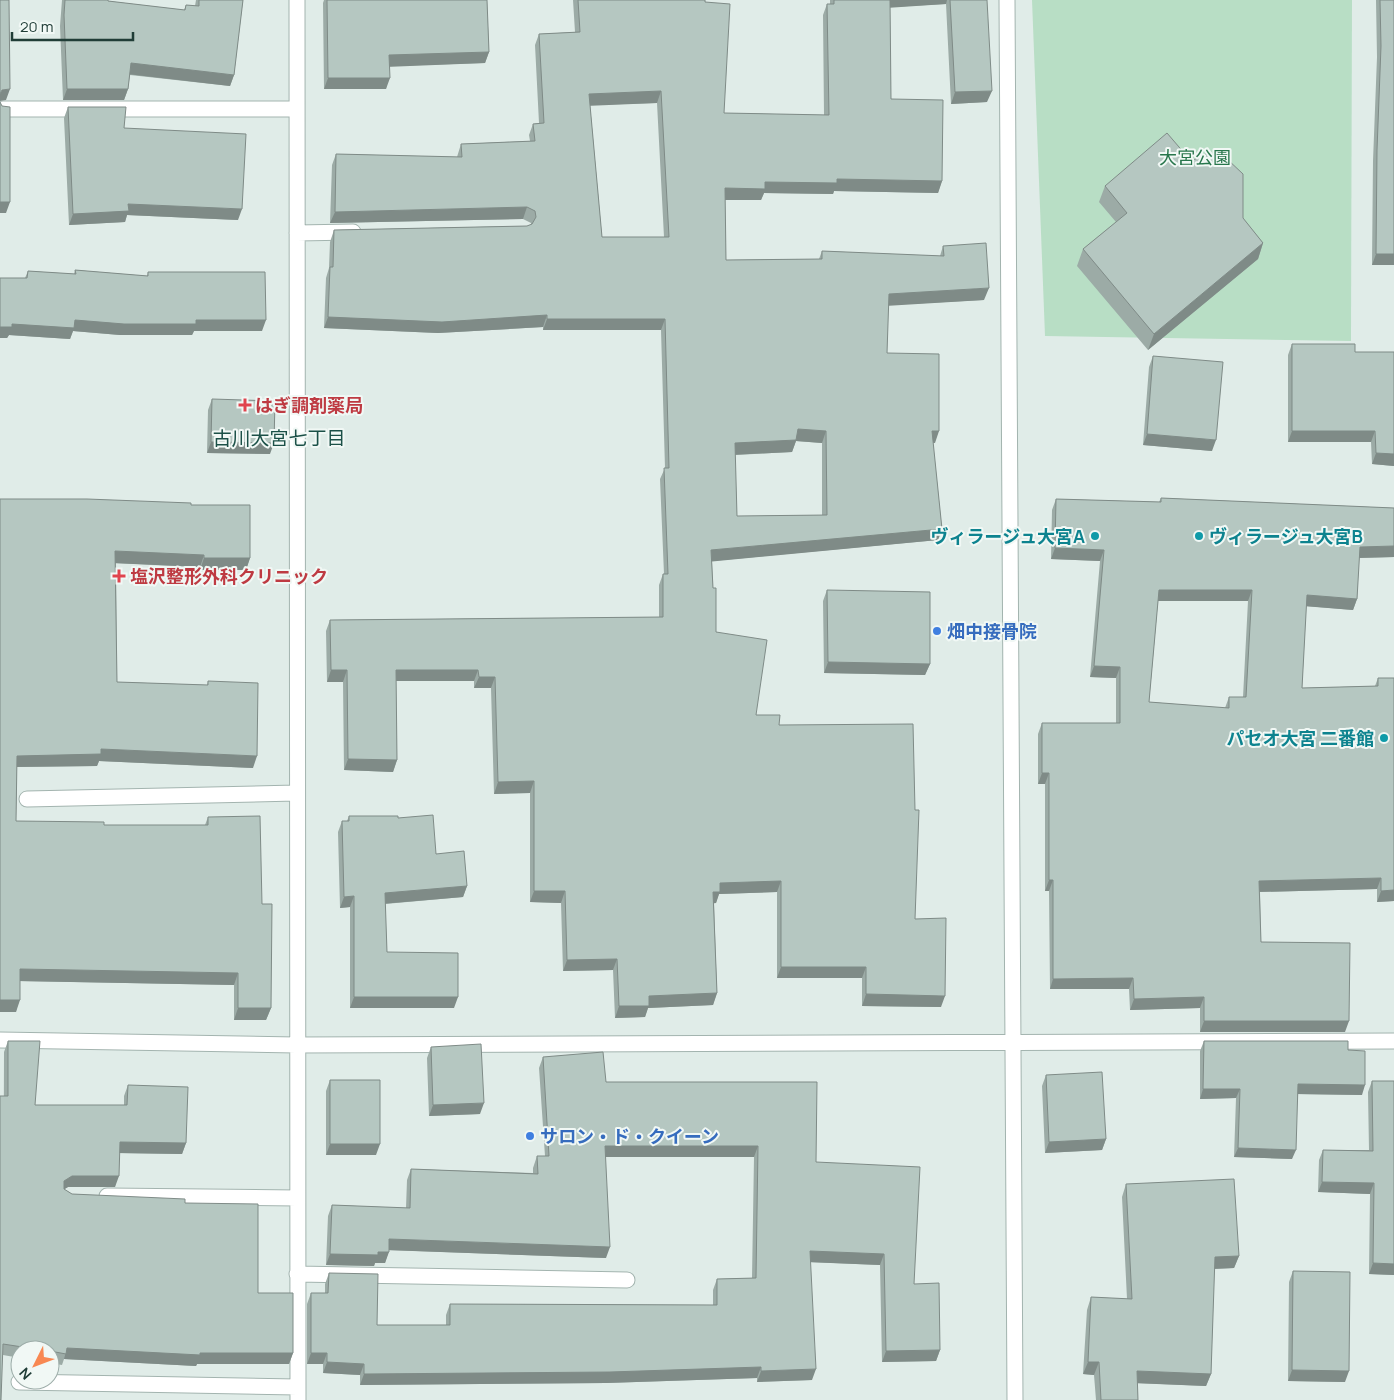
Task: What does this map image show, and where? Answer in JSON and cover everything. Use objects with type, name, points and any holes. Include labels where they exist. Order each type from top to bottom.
[{"type":"street","points":[[60,1384],[297,1393],[297,0]]},
{"type":"street","points":[[1007,0],[1015,1400]]},
{"type":"street","points":[[3,108],[297,109]]},
{"type":"street","points":[[297,233],[366,232]]},
{"type":"street","points":[[27,799],[296,793]]},
{"type":"street","points":[[0,1040],[296,1045],[1394,1041]]},
{"type":"street","points":[[88,1196],[297,1198]]},
{"type":"street","points":[[297,1274],[628,1280]]},
{"type":"green space","name":"大宮公園","points":[[1032,0],[1352,0],[1351,341],[1045,336]]},
{"type":"building","points":[[0,0],[9,0],[10,89],[2,90],[0,94]]},
{"type":"building","points":[[65,0],[108,0],[185,10],[186,5],[199,6],[199,0],[243,0],[234,75],[131,63],[128,89],[67,89]]},
{"type":"building","points":[[327,0],[487,0],[489,52],[389,55],[390,78],[328,78]]},
{"type":"building","points":[[578,0],[705,0],[705,2],[730,4],[724,113],[829,115],[827,4],[834,4],[834,0],[890,0],[891,99],[943,100],[942,181],[837,179],[837,183],[765,182],[765,189],[725,188],[726,260],[822,259],[822,251],[944,256],[943,246],[986,243],[989,288],[889,294],[887,353],[939,354],[939,431],[932,431],[942,529],[711,550],[713,588],[716,588],[716,632],[767,640],[756,715],[780,715],[779,725],[913,724],[915,810],[919,810],[915,919],[946,918],[945,996],[866,994],[866,967],[781,967],[781,881],[720,883],[720,892],[713,892],[717,993],[649,996],[649,1006],[619,1006],[617,959],[567,960],[565,891],[534,891],[534,781],[498,782],[495,677],[479,677],[478,670],[396,670],[397,760],[348,759],[347,670],[331,670],[330,620],[663,617],[663,574],[668,574],[664,468],[669,468],[665,319],[547,319],[547,315],[442,322],[328,317],[330,267],[333,267],[334,230],[527,226],[532,224],[536,217],[535,211],[527,207],[335,212],[336,154],[462,157],[461,144],[535,141],[533,124],[544,123],[539,34],[580,32]],"holes":[[[661,91],[669,237],[602,237],[589,94]],[[798,429],[826,431],[827,515],[737,516],[735,443],[796,440]]]},
{"type":"building","points":[[950,0],[987,0],[992,91],[955,92]]},
{"type":"building","points":[[1380,0],[1394,0],[1394,254],[1376,254],[1381,46]]},
{"type":"building","points":[[0,102],[2,106],[10,107],[10,202],[0,202]]},
{"type":"building","points":[[68,107],[126,107],[124,128],[246,134],[242,209],[128,204],[129,211],[73,214]]},
{"type":"building","points":[[1167,133],[1191,161],[1206,154],[1226,158],[1243,174],[1243,218],[1263,243],[1154,334],[1083,249],[1127,213],[1105,186]]},
{"type":"building","points":[[75,270],[148,276],[148,272],[265,272],[266,320],[196,320],[196,324],[124,324],[75,320],[74,328],[12,324],[12,327],[0,327],[0,278],[27,278],[28,271],[76,274]]},
{"type":"building","points":[[1292,344],[1355,344],[1355,352],[1394,352],[1394,454],[1376,453],[1375,431],[1292,431]]},
{"type":"building","points":[[1153,356],[1223,362],[1216,440],[1147,434]]},
{"type":"building","points":[[212,399],[275,401],[274,443],[211,442]]},
{"type":"building","points":[[1161,498],[1394,508],[1394,546],[1360,547],[1357,599],[1307,595],[1302,688],[1378,686],[1378,678],[1394,678],[1394,890],[1381,891],[1381,878],[1259,881],[1261,942],[1350,943],[1349,1021],[1204,1021],[1204,997],[1134,999],[1133,978],[1053,979],[1053,880],[1049,880],[1049,773],[1042,773],[1042,723],[1120,723],[1120,667],[1094,666],[1104,550],[1055,548],[1056,499],[1161,502]],"holes":[[[1159,590],[1252,590],[1246,697],[1229,697],[1229,708],[1149,702]]]},
{"type":"building","points":[[0,499],[87,499],[191,503],[191,505],[250,505],[250,558],[204,558],[204,555],[115,551],[117,682],[208,685],[208,681],[258,683],[257,756],[101,749],[101,754],[17,756],[16,821],[104,822],[104,825],[208,825],[208,817],[260,816],[262,904],[272,904],[271,1008],[238,1008],[238,973],[20,969],[20,1000],[0,1000]]},
{"type":"building","points":[[827,590],[930,592],[930,664],[828,662]]},
{"type":"building","points":[[433,815],[436,854],[464,851],[467,886],[385,893],[387,952],[458,953],[458,997],[354,997],[354,896],[344,897],[342,821],[349,821],[349,816],[398,816],[398,818]]},
{"type":"building","points":[[8,1041],[40,1041],[35,1105],[127,1105],[128,1085],[188,1087],[186,1143],[120,1142],[119,1176],[72,1176],[64,1181],[64,1189],[72,1194],[185,1199],[185,1203],[258,1204],[258,1293],[293,1293],[293,1353],[200,1353],[200,1355],[67,1348],[66,1354],[60,1353],[60,1340],[10,1340],[10,1345],[3,1344],[0,1400],[0,1096],[8,1096]]},
{"type":"building","points":[[1204,1041],[1348,1041],[1348,1050],[1365,1051],[1365,1085],[1298,1084],[1296,1150],[1238,1148],[1240,1089],[1203,1089]]},
{"type":"building","points":[[481,1044],[484,1103],[433,1105],[431,1047]]},
{"type":"building","points":[[603,1052],[606,1082],[817,1082],[816,1162],[920,1167],[914,1284],[939,1283],[940,1350],[886,1351],[884,1254],[810,1251],[816,1369],[761,1371],[761,1367],[610,1372],[364,1374],[364,1364],[327,1362],[327,1353],[311,1353],[311,1293],[328,1293],[329,1273],[378,1274],[377,1325],[450,1325],[450,1304],[717,1305],[717,1279],[756,1278],[758,1146],[605,1146],[610,1247],[389,1239],[389,1252],[378,1252],[378,1255],[330,1254],[332,1205],[410,1208],[411,1169],[538,1174],[537,1156],[549,1156],[543,1057]]},
{"type":"building","points":[[1102,1072],[1106,1139],[1049,1142],[1046,1075]]},
{"type":"building","points":[[330,1080],[380,1080],[380,1144],[330,1144]]},
{"type":"building","points":[[1372,1081],[1394,1081],[1394,1264],[1373,1263],[1374,1183],[1322,1182],[1323,1150],[1373,1151]]},
{"type":"building","points":[[1234,1179],[1239,1256],[1215,1257],[1211,1374],[1137,1371],[1138,1400],[1101,1400],[1099,1362],[1088,1362],[1091,1297],[1132,1299],[1126,1184]]},
{"type":"building","points":[[1293,1271],[1350,1272],[1349,1371],[1292,1370]]},
{"type":"place","name":"はぎ調剤薬局","points":[[245,405]]},
{"type":"place","name":"ヴィラージュ大宮A","points":[[1095,536]]},
{"type":"place","name":"ヴィラージュ大宮B","points":[[1199,536]]},
{"type":"place","name":"塩沢整形外科クリニック","points":[[119,576]]},
{"type":"place","name":"畑中接骨院","points":[[937,631]]},
{"type":"place","name":"パセオ大宮 二番館","points":[[1384,738]]},
{"type":"place","name":"サロン・ド・クイーン","points":[[530,1136]]},
{"type":"district","name":"古川大宮七丁目","points":[[279,438]]}]
